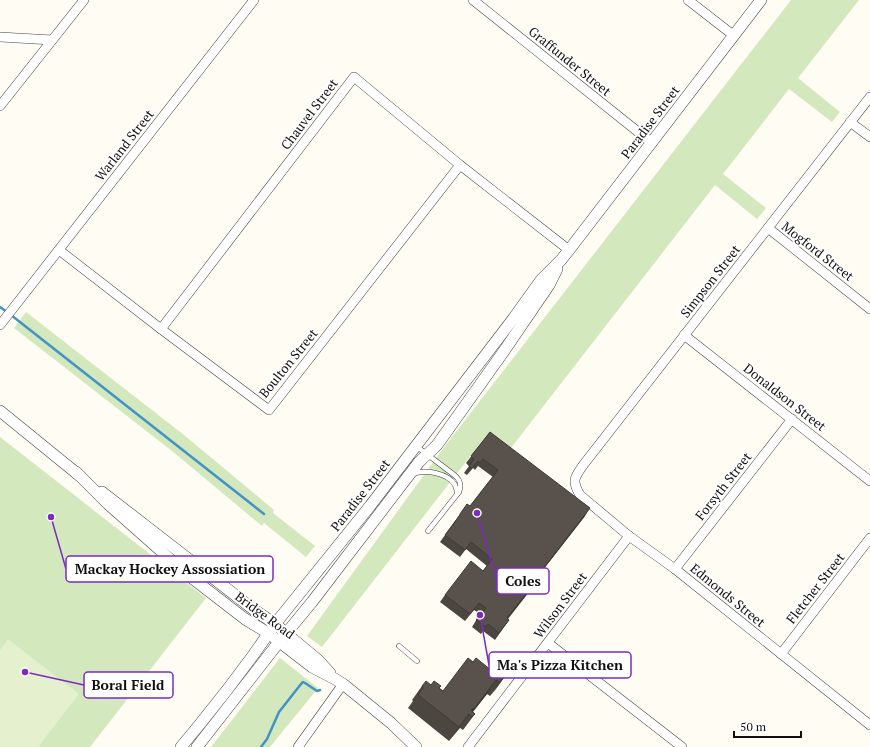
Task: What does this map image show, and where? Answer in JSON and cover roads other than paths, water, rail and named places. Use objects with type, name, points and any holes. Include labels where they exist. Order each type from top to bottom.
[{"type":"street","points":[[0,106],[84,0]]},
{"type":"street","name":"Warland Street","points":[[2,322],[253,0]]},
{"type":"street","name":"Graffunder Street","points":[[473,0],[652,143]]},
{"type":"street","points":[[688,0],[733,35]]},
{"type":"street","name":"Paradise Street","points":[[181,747],[232,684],[274,624],[370,506],[513,319],[541,280],[569,250],[761,0]]},
{"type":"street","points":[[0,37],[52,40]]},
{"type":"street","name":"Chauvel Street","points":[[161,329],[354,77],[460,165],[569,250]]},
{"type":"street","name":"Simpson Street","points":[[574,482],[578,472],[584,464],[870,97]]},
{"type":"street","points":[[850,122],[870,137]]},
{"type":"street","name":"Boulton Street","points":[[59,250],[268,410],[460,165]]},
{"type":"street","name":"Mogford Street","points":[[768,228],[870,309]]},
{"type":"street","name":"Paradise Street","points":[[197,747],[312,602],[419,462],[437,445],[549,285],[561,260]]},
{"type":"street","name":"Donaldson Street","points":[[684,335],[870,481]]},
{"type":"street","name":"Bridge Road","points":[[0,411],[76,472],[274,624],[282,638],[312,667],[339,682],[386,719],[416,747]]},
{"type":"street","name":"Forsyth Street","points":[[675,569],[792,419]]},
{"type":"street","name":"Bridge Road","points":[[76,472],[108,504],[188,575],[245,619],[268,633],[282,638]]},
{"type":"street","name":"Edmonds Street","points":[[574,482],[580,495],[629,536],[675,569],[870,725]]},
{"type":"street","name":"Wilson Street","points":[[468,747],[629,536]]},
{"type":"street","name":"Fletcher Street","points":[[781,654],[870,538]]},
{"type":"street","points":[[548,643],[682,747]]},
{"type":"street","points":[[298,747],[339,682]]},
{"type":"lane","points":[[416,446],[457,477],[461,487],[428,531]]},
{"type":"lane","points":[[408,476],[421,471],[436,473],[450,479],[455,485],[457,494]]},
{"type":"lane","points":[[399,646],[417,661]]},
{"type":"waterway","points":[[0,307],[7,312]]},
{"type":"waterway","points":[[11,315],[264,514]]},
{"type":"waterway","points":[[261,747],[267,739],[279,712],[303,682],[317,691],[320,690]]},
{"type":"place","name":"Coles","points":[[477,513]]},
{"type":"place","name":"Mackay Hockey Assossiation","points":[[51,517]]},
{"type":"place","name":"Ma's Pizza Kitchen","points":[[480,615]]},
{"type":"place","name":"Boral Field","points":[[25,672]]}]
